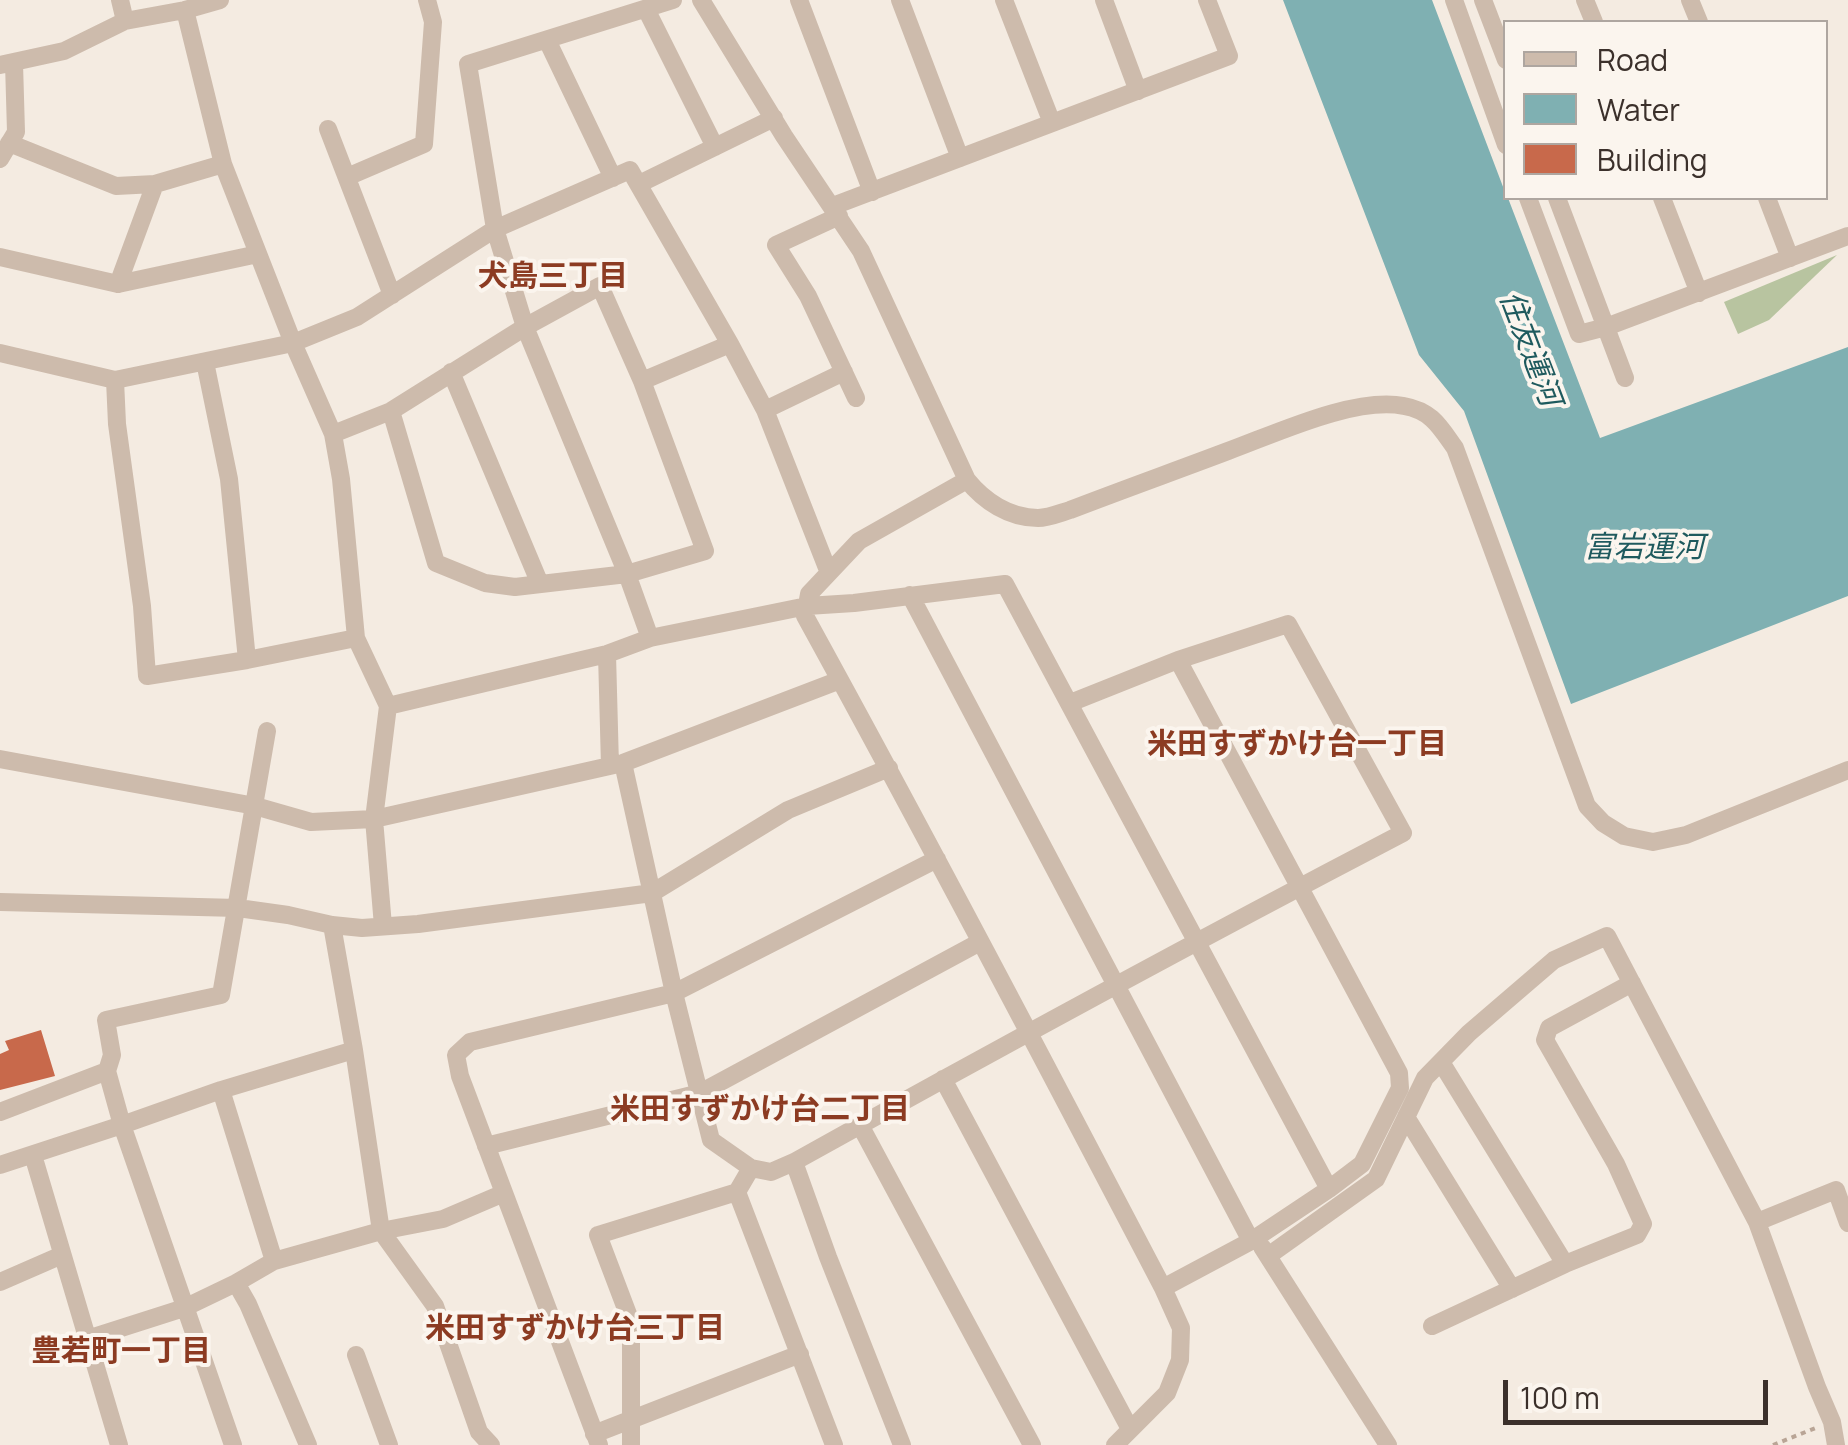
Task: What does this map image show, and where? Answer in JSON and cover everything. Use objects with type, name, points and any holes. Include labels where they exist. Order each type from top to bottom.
[{"type":"street","points":[[120,0],[125,21]]},
{"type":"street","points":[[220,0],[125,21],[64,51],[7,64],[16,132],[4,151],[116,186],[155,184],[223,164]]},
{"type":"street","points":[[347,177],[424,144],[433,22],[427,0]]},
{"type":"street","points":[[650,638],[525,327],[495,229],[468,64],[673,0]]},
{"type":"street","points":[[701,0],[861,250],[967,480],[978,494],[1010,514],[1040,518],[1355,407],[1380,403],[1407,406],[1434,418],[1456,448],[1588,806],[1603,823],[1624,836],[1653,842],[1686,835],[1848,770]]},
{"type":"street","points":[[798,0],[872,192]]},
{"type":"street","points":[[900,0],[960,158]]},
{"type":"street","points":[[1004,0],[1052,124]]},
{"type":"street","points":[[1104,0],[1138,91]]},
{"type":"street","points":[[856,398],[808,296],[776,245],[872,192],[1229,56],[1207,0]]},
{"type":"street","points":[[1454,0],[1503,136]]},
{"type":"street","points":[[1482,0],[1503,52]]},
{"type":"street","points":[[646,9],[715,147]]},
{"type":"street","points":[[185,10],[223,164],[332,434],[356,638],[388,706],[374,819],[383,926]]},
{"type":"street","points":[[547,40],[612,178]]},
{"type":"street","points":[[639,184],[774,118]]},
{"type":"street","points":[[328,129],[392,295]]},
{"type":"street","points":[[0,353],[115,380],[294,342],[356,317],[495,229],[630,170],[765,410],[829,573]]},
{"type":"street","points":[[118,284],[155,184]]},
{"type":"street","points":[[1529,200],[1580,334],[1848,236]]},
{"type":"street","points":[[1559,200],[1625,378]]},
{"type":"street","points":[[1663,200],[1699,292]]},
{"type":"street","points":[[1768,200],[1790,258]]},
{"type":"street","points":[[0,257],[118,284],[258,254]]},
{"type":"street","points":[[332,434],[391,411],[525,327],[600,286],[642,381],[704,551],[627,574],[515,587],[485,584],[436,563],[391,411]]},
{"type":"street","points":[[642,381],[730,344]]},
{"type":"street","points":[[205,362],[229,479],[247,660]]},
{"type":"street","points":[[452,372],[540,584]]},
{"type":"street","points":[[765,410],[844,372]]},
{"type":"street","points":[[115,380],[116,424],[142,606],[147,676],[356,638]]},
{"type":"street","points":[[967,480],[859,542],[809,594],[805,616],[1028,1031],[1181,1328],[1180,1360],[1167,1393],[1115,1445]]},
{"type":"street","points":[[388,706],[607,654],[650,638],[807,606],[1005,584],[1329,1190]]},
{"type":"street","points":[[910,595],[1254,1240],[1388,1445]]},
{"type":"street","points":[[607,654],[616,765],[652,893],[711,1140],[751,1168],[771,1172],[1403,833],[1288,624],[1178,660],[1070,703]]},
{"type":"street","points":[[1163,1288],[1254,1240],[1362,1164],[1400,1088],[1399,1073],[1178,660]]},
{"type":"street","points":[[0,759],[255,806],[311,822],[374,819],[616,765],[840,680]]},
{"type":"street","points":[[233,1445],[122,1125],[107,1071],[112,1054],[106,1020],[221,996],[267,731]]},
{"type":"street","points":[[0,902],[238,908],[362,928],[652,893],[788,810],[889,768]]},
{"type":"street","points":[[800,1354],[632,1420],[597,1439],[460,1076],[456,1055],[470,1042],[674,993],[937,859]]},
{"type":"street","points":[[332,925],[381,1231],[435,1306],[479,1432],[490,1445]]},
{"type":"street","points":[[1268,1256],[1376,1179],[1426,1078],[1469,1033],[1554,960],[1607,936],[1757,1222],[1840,1420],[1836,1445]]},
{"type":"street","points":[[486,1146],[700,1093],[980,942]]},
{"type":"street","points":[[1432,1326],[1638,1235],[1643,1224],[1616,1164],[1545,1040],[1549,1028],[1632,984]]},
{"type":"street","points":[[0,1165],[221,1090],[354,1050]]},
{"type":"street","points":[[1442,1062],[1565,1264]]},
{"type":"street","points":[[0,1112],[107,1071]]},
{"type":"street","points":[[943,1079],[1130,1429]]},
{"type":"street","points":[[221,1090],[274,1261]]},
{"type":"street","points":[[1406,1117],[1512,1289]]},
{"type":"street","points":[[860,1125],[1032,1445]]},
{"type":"street","points":[[32,1155],[119,1445]]},
{"type":"street","points":[[794,1162],[902,1445]]},
{"type":"street","points":[[631,1445],[631,1322],[598,1236],[737,1192],[751,1168]]},
{"type":"street","points":[[1757,1222],[1836,1190],[1848,1223]]},
{"type":"street","points":[[737,1192],[834,1445]]},
{"type":"street","points":[[87,1339],[184,1308],[274,1261],[381,1231],[444,1219],[504,1193]]},
{"type":"street","points":[[0,1282],[62,1255]]},
{"type":"street","points":[[236,1283],[308,1445]]},
{"type":"street","points":[[356,1356],[389,1445]]},
{"type":"path","points":[[1773,1445],[1840,1420]]},
{"type":"green space","points":[[1837,255],[1769,320],[1738,334],[1724,302]]},
{"type":"water","name":"富岩運河","points":[[1283,0],[1432,0],[1503,187],[1503,200],[1509,200],[1600,438],[1848,347],[1848,596],[1571,704],[1464,411],[1419,355]]},
{"type":"building","points":[[41,1030],[55,1076],[0,1090],[0,1054],[9,1050],[5,1041]]},
{"type":"district","name":"犬島三丁目","points":[[553,278]]},
{"type":"district","name":"米田すずかけ台一丁目","points":[[1297,746]]},
{"type":"district","name":"米田すずかけ台二丁目","points":[[760,1111]]},
{"type":"district","name":"米田すずかけ台三丁目","points":[[575,1330]]},
{"type":"district","name":"豊若町一丁目","points":[[121,1353]]},
{"type":"water label","name":"住友運河","points":[[1529,349]]}]
